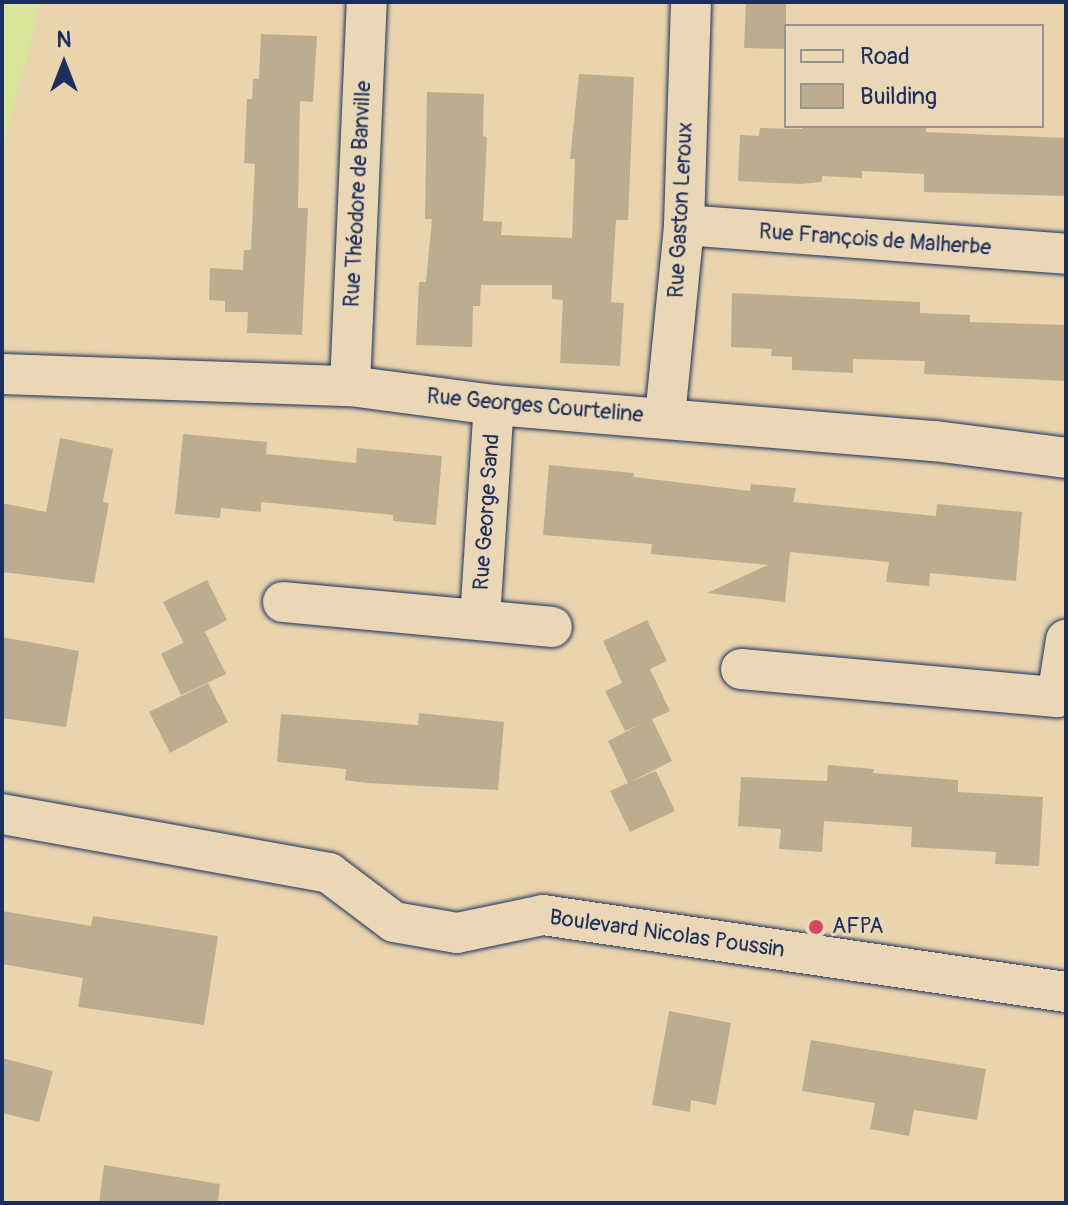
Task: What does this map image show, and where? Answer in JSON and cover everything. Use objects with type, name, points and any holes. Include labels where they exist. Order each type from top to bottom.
[{"type":"street","name":"Rue Théodore de Banville","points":[[350,386],[367,2]]},
{"type":"street","name":"Rue Gaston Leroux","points":[[665,417],[684,225],[691,2]]},
{"type":"street","name":"Rue François de Malherbe","points":[[684,225],[1066,254]]},
{"type":"street","name":"Rue Georges Courteline","points":[[2,374],[350,386],[494,405],[934,441],[1066,458]]},
{"type":"street","name":"Rue George Sand","points":[[480,619],[494,405]]},
{"type":"street","name":"Rue George Sand","points":[[283,602],[552,627]]},
{"type":"street","points":[[741,669],[1057,697],[1066,640]]},
{"type":"street","name":"Boulevard Nicolas Poussin","points":[[2,814],[329,873],[394,922],[457,933],[543,915],[1066,992]]},
{"type":"green space","points":[[2,2],[41,2],[2,151]]},
{"type":"building","points":[[746,2],[786,2],[784,49],[744,48]]},
{"type":"building","points":[[261,34],[317,36],[313,102],[300,101],[298,208],[308,208],[302,335],[247,333],[248,312],[225,312],[225,301],[209,300],[210,268],[243,270],[244,250],[251,250],[255,164],[244,163],[247,99],[252,99],[253,79],[259,79]]},
{"type":"building","points":[[579,74],[634,77],[628,220],[616,220],[611,302],[624,303],[620,366],[560,363],[563,300],[552,299],[552,285],[481,285],[480,306],[473,306],[472,347],[416,345],[419,282],[426,282],[432,219],[425,219],[427,92],[484,94],[483,136],[487,137],[483,221],[502,222],[501,235],[572,238],[575,159],[570,159]]},
{"type":"building","points":[[760,128],[926,128],[926,132],[1066,138],[1066,196],[924,192],[924,174],[862,171],[862,178],[822,176],[822,182],[800,184],[738,181],[740,135],[759,136]]},
{"type":"building","points":[[732,293],[920,302],[920,313],[970,315],[970,322],[1066,325],[1066,381],[924,374],[925,361],[853,359],[853,373],[792,370],[792,357],[771,356],[772,349],[731,347]]},
{"type":"building","points":[[183,434],[267,442],[266,454],[356,463],[357,448],[442,456],[436,525],[393,521],[393,515],[261,502],[261,512],[221,508],[220,518],[175,514]]},
{"type":"building","points":[[60,438],[113,449],[103,502],[109,503],[94,583],[2,572],[2,503],[46,512]]},
{"type":"building","points":[[549,465],[634,473],[634,477],[750,491],[751,484],[796,488],[793,502],[936,516],[937,504],[1022,512],[1016,581],[930,573],[929,586],[886,582],[889,562],[790,552],[785,602],[707,593],[768,565],[651,554],[652,544],[543,535]]},
{"type":"building","points":[[207,580],[227,620],[184,643],[163,602]]},
{"type":"building","points":[[647,620],[667,661],[650,669],[670,711],[652,719],[672,761],[630,782],[656,771],[675,811],[630,832],[610,791],[628,783],[608,741],[641,724],[625,731],[605,691],[622,683],[603,641]]},
{"type":"building","points":[[205,632],[226,674],[181,695],[161,654]]},
{"type":"building","points":[[2,637],[79,651],[66,727],[2,718]]},
{"type":"building","points":[[208,683],[228,722],[170,753],[149,712]]},
{"type":"building","points":[[419,713],[504,722],[498,790],[367,783],[345,780],[346,769],[277,762],[281,714],[418,725]]},
{"type":"building","points":[[828,765],[874,769],[873,773],[958,780],[958,792],[1043,797],[1039,866],[995,864],[996,852],[911,847],[912,827],[824,821],[822,852],[779,849],[781,829],[738,826],[741,777],[827,781]]},
{"type":"building","points":[[2,911],[91,926],[93,916],[218,936],[204,1025],[78,1007],[83,978],[2,964]]},
{"type":"building","points":[[669,1011],[731,1023],[716,1105],[691,1100],[690,1112],[652,1105]]},
{"type":"building","points":[[811,1040],[986,1069],[977,1120],[914,1110],[909,1136],[870,1129],[875,1103],[802,1091]]},
{"type":"building","points":[[2,1058],[53,1071],[39,1122],[2,1113]]},
{"type":"building","points":[[104,1165],[220,1184],[218,1203],[99,1203]]},
{"type":"place","name":"AFPA","points":[[816,927]]}]
